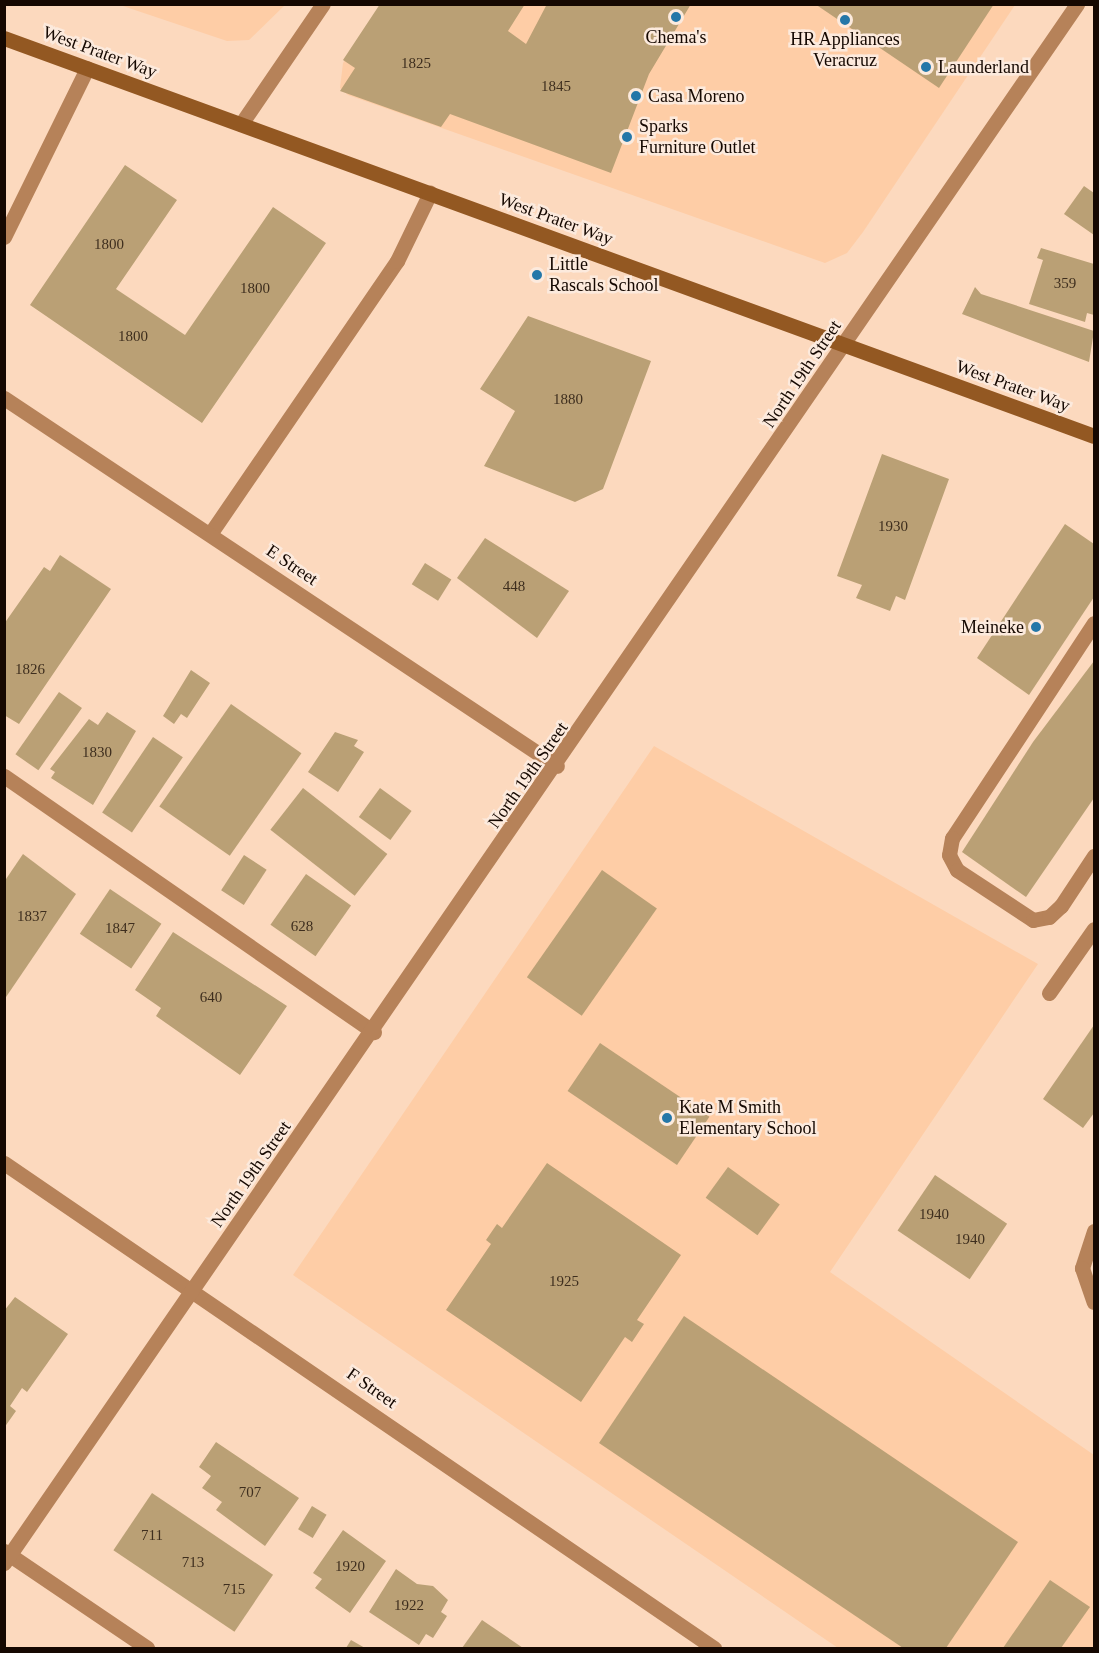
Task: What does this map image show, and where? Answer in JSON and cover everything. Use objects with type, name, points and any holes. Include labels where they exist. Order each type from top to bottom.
[{"type":"main road","name":"West Prater Way","points":[[4,38],[1095,436]]},
{"type":"street","points":[[241,124],[323,4]]},
{"type":"street","name":"North 19th Street","points":[[6,1556],[374,1032],[1077,4]]},
{"type":"street","points":[[4,237],[87,68]]},
{"type":"street","points":[[210,534],[397,261],[430,193]]},
{"type":"street","name":"E Street","points":[[4,398],[557,766]]},
{"type":"street","points":[[1095,623],[952,838],[950,855],[957,870],[1033,920],[1049,917],[1061,906],[1095,856]]},
{"type":"street","points":[[4,776],[374,1032]]},
{"type":"street","points":[[1049,993],[1095,929]]},
{"type":"street","name":"F Street","points":[[4,1164],[195,1289],[714,1648]]},
{"type":"street","points":[[1095,1231],[1082,1268],[1095,1302]]},
{"type":"street","points":[[6,1556],[147,1648]]},
{"type":"shaded area","points":[[285,4],[249,40],[227,41],[120,5]]},
{"type":"shaded area","points":[[382,5],[1015,5],[863,232],[847,253],[825,263],[348,95],[340,88],[343,63]]},
{"type":"shaded area","name":"Kate M Smith Elementary School","points":[[654,746],[1038,964],[830,1272],[1094,1455],[1094,1648],[838,1648],[293,1275]]},
{"type":"building","points":[[380,4],[525,4],[508,31],[526,44],[547,4],[691,4],[649,74],[611,173],[450,114],[441,127],[340,91],[355,68],[343,60]]},
{"type":"building","points":[[815,4],[994,4],[939,88]]},
{"type":"building","points":[[125,165],[177,200],[116,289],[185,335],[273,207],[326,243],[202,423],[30,305]]},
{"type":"building","points":[[1084,186],[1094,193],[1094,235],[1064,214]]},
{"type":"building","points":[[1041,248],[1094,264],[1094,315],[1087,313],[1085,322],[1029,304],[1043,260],[1037,258]]},
{"type":"building","points":[[975,287],[981,294],[1094,331],[1089,362],[962,314]]},
{"type":"building","points":[[528,316],[651,361],[603,489],[575,502],[484,466],[515,411],[480,389]]},
{"type":"building","points":[[882,454],[949,479],[905,600],[896,596],[890,611],[856,598],[862,585],[837,576]]},
{"type":"building","name":"Meineke","points":[[1065,524],[1094,544],[1094,597],[1029,695],[977,658]]},
{"type":"building","points":[[485,538],[569,591],[537,638],[457,578]]},
{"type":"building","points":[[60,555],[111,589],[19,724],[4,715],[4,624],[44,567],[50,571]]},
{"type":"building","points":[[425,563],[451,579],[438,601],[412,584]]},
{"type":"building","points":[[1094,661],[1094,798],[1026,897],[962,852],[1033,742]]},
{"type":"building","points":[[191,670],[210,683],[187,718],[181,714],[174,724],[163,716]]},
{"type":"building","points":[[59,692],[82,708],[38,770],[15,754]]},
{"type":"building","points":[[231,704],[301,753],[230,856],[159,806]]},
{"type":"building","points":[[107,712],[136,731],[93,805],[51,778],[55,772],[50,769],[89,719],[98,725]]},
{"type":"building","points":[[335,732],[358,740],[354,746],[364,752],[338,792],[308,772]]},
{"type":"building","points":[[153,737],[183,757],[132,833],[102,812]]},
{"type":"building","points":[[303,788],[387,854],[355,896],[270,830]]},
{"type":"building","points":[[380,788],[412,811],[390,840],[359,817]]},
{"type":"building","points":[[23,854],[76,894],[4,1000],[4,882]]},
{"type":"building","points":[[244,855],[267,870],[244,905],[221,890]]},
{"type":"building","points":[[602,870],[657,908],[582,1016],[527,977]]},
{"type":"building","points":[[306,874],[351,906],[315,956],[270,925]]},
{"type":"building","points":[[110,889],[161,924],[131,968],[80,934]]},
{"type":"building","points":[[173,932],[287,1006],[240,1075],[156,1016],[161,1008],[135,990]]},
{"type":"building","points":[[1094,1025],[1094,1113],[1083,1128],[1043,1099]]},
{"type":"building","points":[[600,1043],[709,1117],[677,1165],[568,1091]]},
{"type":"building","points":[[547,1163],[681,1255],[637,1320],[644,1324],[632,1342],[625,1337],[581,1402],[446,1310],[491,1244],[486,1240],[497,1224],[502,1228]]},
{"type":"building","points":[[728,1167],[780,1205],[757,1235],[706,1198]]},
{"type":"building","points":[[935,1175],[1007,1224],[970,1279],[898,1231]]},
{"type":"building","points":[[15,1297],[68,1334],[27,1392],[22,1388],[10,1406],[16,1411],[4,1428],[4,1311]]},
{"type":"building","points":[[684,1316],[1018,1542],[946,1648],[903,1648],[599,1443]]},
{"type":"building","points":[[216,1442],[299,1498],[265,1546],[216,1510],[222,1502],[202,1488],[211,1476],[199,1467]]},
{"type":"building","points":[[152,1493],[273,1575],[234,1632],[113,1550]]},
{"type":"building","points":[[312,1506],[327,1515],[313,1538],[298,1529]]},
{"type":"building","points":[[343,1530],[386,1561],[350,1613],[315,1588],[322,1579],[313,1573]]},
{"type":"building","points":[[396,1569],[417,1584],[433,1586],[448,1600],[441,1612],[447,1616],[433,1638],[426,1634],[419,1645],[369,1612]]},
{"type":"building","points":[[1050,1580],[1090,1607],[1061,1648],[1003,1648]]},
{"type":"building","points":[[482,1620],[523,1648],[462,1648]]},
{"type":"building","points":[[351,1640],[365,1648],[346,1648]]},
{"type":"place","name":"Chema's","points":[[676,17]]},
{"type":"place","name":"HR Appliances Veracruz","points":[[845,20]]},
{"type":"place","name":"Launderland","points":[[926,67]]},
{"type":"place","name":"Casa Moreno","points":[[636,96]]},
{"type":"place","name":"Sparks Furniture Outlet","points":[[627,137]]},
{"type":"place","name":"Little Rascals School","points":[[537,275]]},
{"type":"place","name":"Meineke","points":[[1036,627]]},
{"type":"place","name":"Kate M Smith Elementary School","points":[[667,1118]]}]
